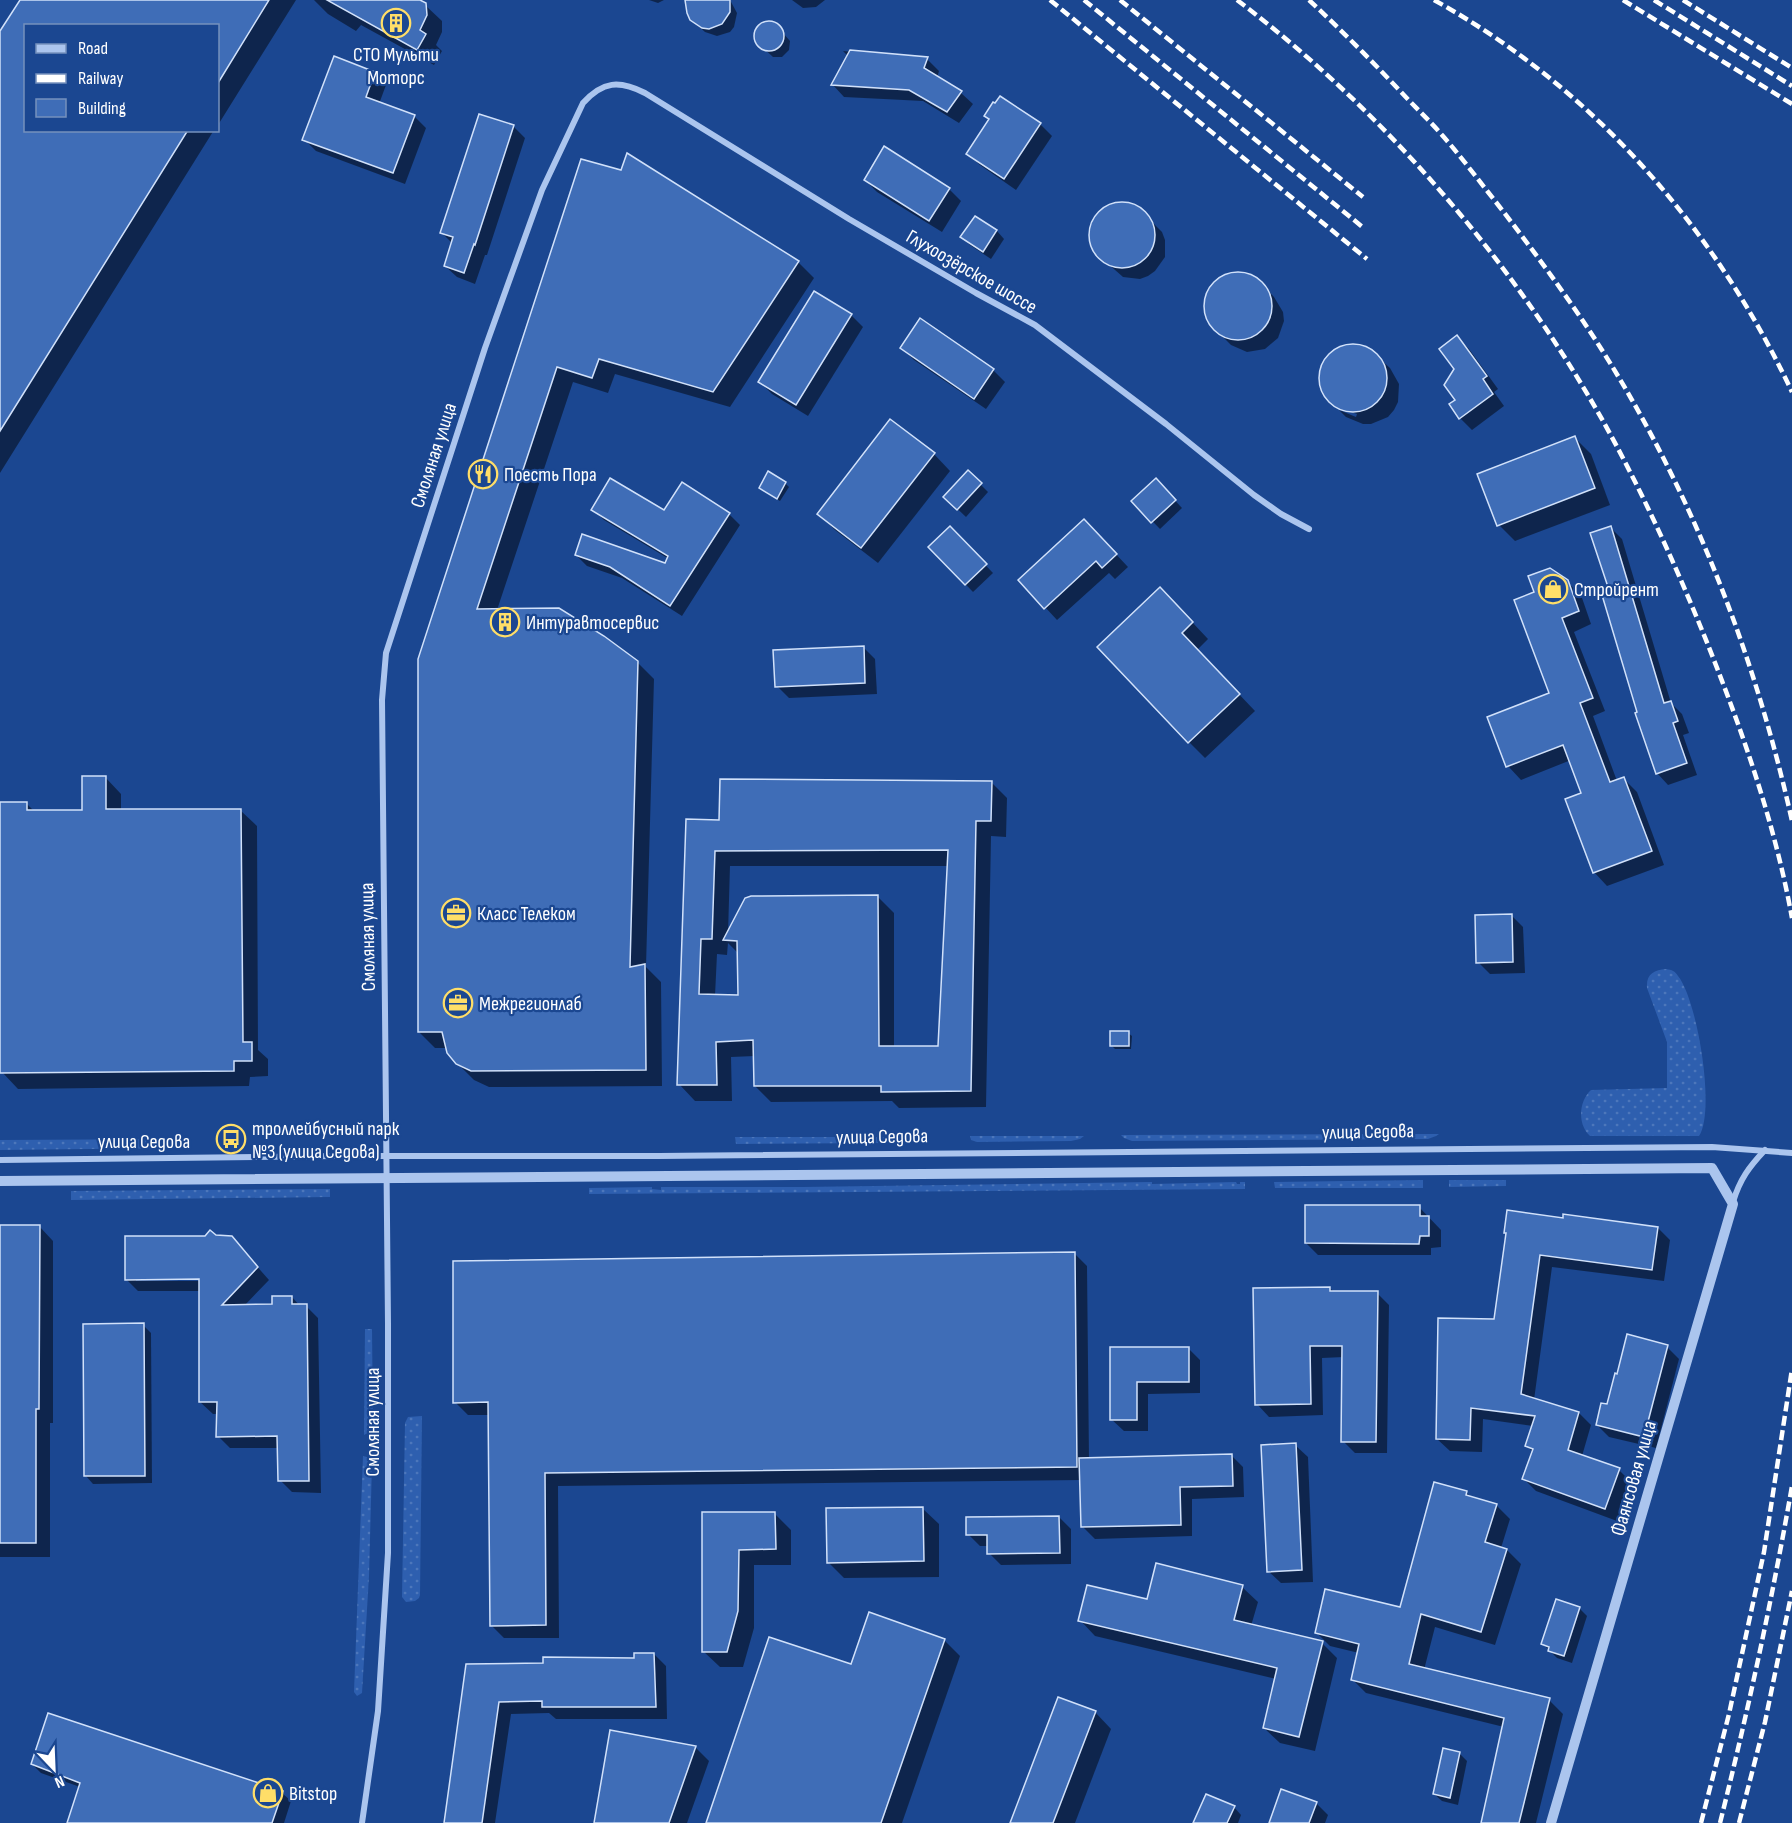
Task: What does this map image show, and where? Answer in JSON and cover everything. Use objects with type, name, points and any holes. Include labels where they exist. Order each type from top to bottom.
[{"type":"street","name":"Глухоозёрское шоссе","points":[[598,91],[616,84],[625,84],[645,93],[849,219],[1035,325],[1166,424],[1254,495],[1281,514],[1309,529]]},
{"type":"street","name":"Смоляная улица","points":[[362,1823],[378,1711],[388,1553],[383,673],[386,653],[485,348],[542,190],[583,103],[590,95],[598,91]]},
{"type":"street","name":"улица Седова","points":[[0,1160],[1712,1147],[1765,1150]]},
{"type":"street","points":[[1765,1150],[1792,1153]]},
{"type":"street","name":"Фаянсовая улица","points":[[1551,1823],[1739,1185],[1749,1168],[1765,1150]]},
{"type":"street","name":"улица Седова","points":[[0,1181],[1712,1168],[1733,1204]]},
{"type":"shaded area","points":[[1666,969],[1676,973],[1685,988],[1692,1007],[1702,1055],[1706,1103],[1704,1123],[1699,1136],[1590,1136],[1583,1125],[1581,1113],[1584,1100],[1591,1090],[1667,1088],[1667,1042],[1647,988],[1649,976],[1658,970]]},
{"type":"shaded area","points":[[1439,1134],[1428,1139],[1132,1141],[1121,1135]]},
{"type":"shaded area","points":[[970,1136],[1084,1136],[1071,1141],[977,1142],[971,1140]]},
{"type":"shaded area","points":[[735,1137],[892,1137],[886,1143],[736,1144]]},
{"type":"shaded area","points":[[180,1139],[180,1148],[0,1150],[0,1140]]},
{"type":"shaded area","points":[[1423,1180],[1423,1188],[1275,1188],[1274,1182]]},
{"type":"shaded area","points":[[1449,1180],[1506,1180],[1506,1186],[1449,1187]]},
{"type":"shaded area","points":[[1152,1182],[1152,1184],[1236,1182],[1240,1184],[1240,1182],[1245,1182],[1245,1189],[589,1194],[589,1188],[652,1187],[652,1189],[661,1190],[661,1187]]},
{"type":"shaded area","points":[[330,1189],[330,1197],[71,1200],[71,1191]]},
{"type":"shaded area","points":[[365,1329],[372,1329],[373,1427],[364,1435]]},
{"type":"shaded area","points":[[422,1416],[420,1595],[415,1601],[406,1602],[402,1597],[405,1423],[408,1417]]},
{"type":"shaded area","points":[[363,1456],[372,1463],[369,1576],[362,1693],[357,1696],[354,1692]]},
{"type":"building","points":[[20,0],[269,0],[219,81],[219,24],[24,24],[24,132],[187,132],[0,431],[0,31]]},
{"type":"building","name":"СТО Мульти Моторс","points":[[327,0],[420,0],[426,3],[427,15],[420,30],[426,34],[417,50]]},
{"type":"building","points":[[685,0],[730,0],[730,12],[722,24],[709,29],[702,28],[690,20]]},
{"type":"building","points":[[769,21],[779,26],[784,36],[779,46],[769,51],[759,46],[754,36],[759,26]]},
{"type":"building","points":[[850,50],[928,57],[924,68],[962,91],[947,112],[909,90],[831,85]]},
{"type":"building","points":[[334,56],[375,72],[366,97],[415,115],[393,173],[302,140]]},
{"type":"building","points":[[1000,96],[1041,123],[1004,179],[966,154],[989,119],[984,116]]},
{"type":"building","points":[[479,114],[514,125],[464,273],[444,266],[453,237],[440,233]]},
{"type":"building","points":[[884,146],[950,188],[929,221],[864,180]]},
{"type":"building","name":"Интуравтосервис","points":[[627,153],[799,261],[713,392],[599,359],[592,378],[557,367],[477,609],[559,608],[604,636],[638,661],[630,967],[645,964],[646,1070],[471,1071],[456,1064],[447,1053],[442,1032],[418,1032],[418,659],[581,159],[621,170]]},
{"type":"building","points":[[1122,202],[1135,205],[1145,212],[1152,222],[1155,235],[1152,248],[1145,258],[1135,265],[1122,268],[1109,265],[1099,258],[1092,248],[1089,235],[1092,222],[1099,212],[1109,205]]},
{"type":"building","points":[[975,216],[997,230],[983,252],[960,237]]},
{"type":"building","points":[[1238,272],[1251,275],[1262,282],[1269,293],[1272,306],[1269,319],[1262,330],[1251,337],[1238,340],[1225,337],[1214,330],[1207,319],[1204,306],[1207,293],[1214,282],[1225,275]]},
{"type":"building","points":[[814,291],[852,314],[796,405],[758,382]]},
{"type":"building","points":[[920,318],[994,369],[974,399],[900,348]]},
{"type":"building","points":[[1457,335],[1487,376],[1483,379],[1493,394],[1459,419],[1449,404],[1455,400],[1444,385],[1454,369],[1439,349]]},
{"type":"building","points":[[1360,344],[1372,350],[1381,359],[1387,371],[1385,391],[1377,402],[1360,412],[1346,412],[1329,402],[1321,391],[1319,371],[1329,354],[1340,346]]},
{"type":"building","points":[[890,419],[935,453],[861,548],[817,514]]},
{"type":"building","points":[[1575,436],[1595,488],[1497,526],[1477,474]]},
{"type":"building","points":[[968,470],[982,483],[957,510],[943,497]]},
{"type":"building","points":[[768,471],[786,482],[777,499],[759,488]]},
{"type":"building","points":[[610,478],[664,510],[682,482],[730,513],[670,606],[610,567],[575,555],[582,534],[665,563],[668,556],[591,510]]},
{"type":"building","points":[[1156,478],[1176,500],[1151,523],[1131,501]]},
{"type":"building","points":[[1084,519],[1117,554],[1102,568],[1096,561],[1044,609],[1018,580]]},
{"type":"building","points":[[950,526],[987,564],[965,585],[928,547]]},
{"type":"building","points":[[1611,526],[1664,703],[1671,701],[1678,721],[1673,723],[1687,763],[1656,774],[1635,713],[1637,712],[1602,595],[1610,593],[1590,533]]},
{"type":"building","points":[[1550,568],[1568,580],[1579,611],[1562,618],[1593,698],[1580,703],[1610,782],[1624,777],[1652,851],[1593,873],[1565,799],[1581,793],[1563,745],[1506,767],[1487,717],[1549,693],[1514,600],[1534,592],[1528,576]]},
{"type":"building","points":[[1160,587],[1193,622],[1182,633],[1240,694],[1188,743],[1097,647]]},
{"type":"building","points":[[864,646],[865,683],[775,687],[773,650]]},
{"type":"building","points":[[82,776],[106,776],[106,809],[241,809],[243,1042],[252,1042],[252,1061],[234,1061],[234,1071],[0,1073],[0,802],[27,802],[27,810],[82,810]]},
{"type":"building","points":[[720,779],[992,781],[991,821],[976,821],[971,1091],[881,1092],[881,1086],[754,1086],[753,1040],[716,1042],[717,1085],[677,1085],[686,819],[719,820]],"holes":[[[948,850],[938,1046],[879,1046],[878,895],[751,896],[745,898],[723,940],[737,941],[738,995],[699,994],[701,939],[712,939],[715,851]]]},
{"type":"building","points":[[1512,914],[1513,962],[1476,963],[1475,915]]},
{"type":"building","points":[[1110,1031],[1129,1031],[1129,1046],[1110,1046]]},
{"type":"building","points":[[1305,1205],[1420,1205],[1420,1216],[1429,1216],[1429,1236],[1420,1236],[1419,1244],[1305,1243]]},
{"type":"building","points":[[1507,1210],[1563,1218],[1563,1214],[1658,1227],[1652,1270],[1540,1255],[1521,1394],[1579,1412],[1568,1450],[1620,1468],[1605,1509],[1522,1479],[1533,1449],[1525,1446],[1535,1416],[1471,1408],[1470,1440],[1436,1439],[1438,1318],[1494,1319]]},
{"type":"building","points":[[0,1225],[40,1225],[36,1543],[0,1543]]},
{"type":"building","points":[[210,1230],[216,1235],[232,1236],[258,1267],[222,1305],[272,1304],[272,1296],[292,1296],[292,1304],[307,1304],[309,1481],[278,1481],[277,1436],[216,1437],[217,1402],[199,1402],[199,1279],[125,1280],[125,1236],[205,1236]]},
{"type":"building","points":[[1075,1252],[1077,1467],[545,1473],[546,1625],[490,1626],[488,1402],[453,1403],[453,1261]]},
{"type":"building","points":[[1330,1287],[1330,1291],[1378,1291],[1376,1442],[1341,1442],[1342,1346],[1310,1346],[1311,1404],[1255,1405],[1253,1288]]},
{"type":"building","points":[[144,1323],[145,1476],[84,1476],[83,1324]]},
{"type":"building","points":[[1627,1334],[1668,1345],[1644,1437],[1596,1425],[1601,1403],[1607,1404]]},
{"type":"building","points":[[1110,1347],[1189,1347],[1189,1382],[1137,1382],[1137,1420],[1110,1420]]},
{"type":"building","points":[[1296,1443],[1302,1570],[1267,1572],[1261,1445]]},
{"type":"building","points":[[1232,1454],[1233,1486],[1180,1487],[1181,1525],[1081,1527],[1079,1458]]},
{"type":"building","points":[[1434,1482],[1467,1491],[1466,1495],[1497,1504],[1485,1542],[1507,1549],[1481,1632],[1421,1614],[1409,1664],[1550,1698],[1519,1823],[1481,1823],[1504,1718],[1351,1680],[1359,1644],[1315,1633],[1325,1589],[1400,1607]]},
{"type":"building","points":[[923,1507],[924,1561],[827,1563],[826,1508]]},
{"type":"building","points":[[702,1512],[775,1512],[776,1549],[739,1550],[738,1611],[727,1652],[702,1652]]},
{"type":"building","points":[[1059,1516],[1060,1553],[987,1554],[987,1535],[966,1535],[966,1517]]},
{"type":"building","points":[[1156,1563],[1243,1585],[1234,1620],[1323,1641],[1299,1737],[1263,1728],[1277,1668],[1078,1621],[1087,1585],[1147,1599]]},
{"type":"building","points":[[1556,1599],[1580,1607],[1564,1656],[1548,1651],[1549,1647],[1541,1644]]},
{"type":"building","points":[[869,1612],[945,1639],[881,1823],[706,1823],[769,1637],[851,1664]]},
{"type":"building","points":[[634,1653],[654,1653],[656,1707],[542,1707],[542,1701],[499,1702],[482,1823],[444,1823],[466,1664],[543,1663],[543,1657],[634,1658]]},
{"type":"building","points":[[1058,1697],[1096,1711],[1053,1823],[1010,1823]]},
{"type":"building","points":[[48,1713],[283,1791],[272,1823],[67,1823],[80,1783],[31,1764]]},
{"type":"building","points":[[610,1730],[696,1746],[669,1823],[594,1823]]},
{"type":"building","points":[[1443,1748],[1460,1752],[1450,1798],[1433,1794]]},
{"type":"building","points":[[1281,1789],[1317,1802],[1309,1823],[1269,1823]]},
{"type":"building","points":[[1206,1794],[1235,1806],[1227,1823],[1193,1823]]},
{"type":"railway","points":[[1050,0],[1367,259]]},
{"type":"railway","points":[[1084,0],[1365,229]]},
{"type":"railway","points":[[1120,0],[1363,197]]},
{"type":"railway","points":[[1237,0],[1344,90],[1394,140],[1486,247],[1528,303],[1567,361],[1603,421],[1646,503],[1708,645],[1757,779],[1777,848],[1792,918]]},
{"type":"railway","points":[[1309,0],[1345,34],[1454,149],[1548,272],[1583,321],[1619,378],[1653,438],[1711,561],[1757,690],[1792,821]]},
{"type":"railway","points":[[1434,0],[1492,35],[1546,75],[1597,119],[1644,168],[1687,219],[1726,274],[1761,332],[1792,392]]},
{"type":"railway","points":[[1623,0],[1792,104]]},
{"type":"railway","points":[[1654,0],[1792,86]]},
{"type":"railway","points":[[1683,0],[1792,68]]},
{"type":"railway","points":[[1701,1823],[1729,1714],[1764,1552],[1792,1369]]},
{"type":"railway","points":[[1720,1823],[1759,1655],[1792,1486]]},
{"type":"railway","points":[[1739,1823],[1765,1722],[1792,1591]]},
{"type":"place","name":"СТО Мульти Моторс","points":[[396,23]]},
{"type":"place","name":"Поесть Пора","points":[[483,474]]},
{"type":"place","name":"Стройрент","points":[[1553,589]]},
{"type":"place","name":"Интуравтосервис","points":[[505,622]]},
{"type":"place","name":"Класс Телеком","points":[[456,913]]},
{"type":"place","name":"Межрегионлаб","points":[[458,1003]]},
{"type":"place","name":"троллейбусный парк №3 (улица Седова)","points":[[231,1139]]},
{"type":"place","name":"Bitstop","points":[[268,1793]]}]
